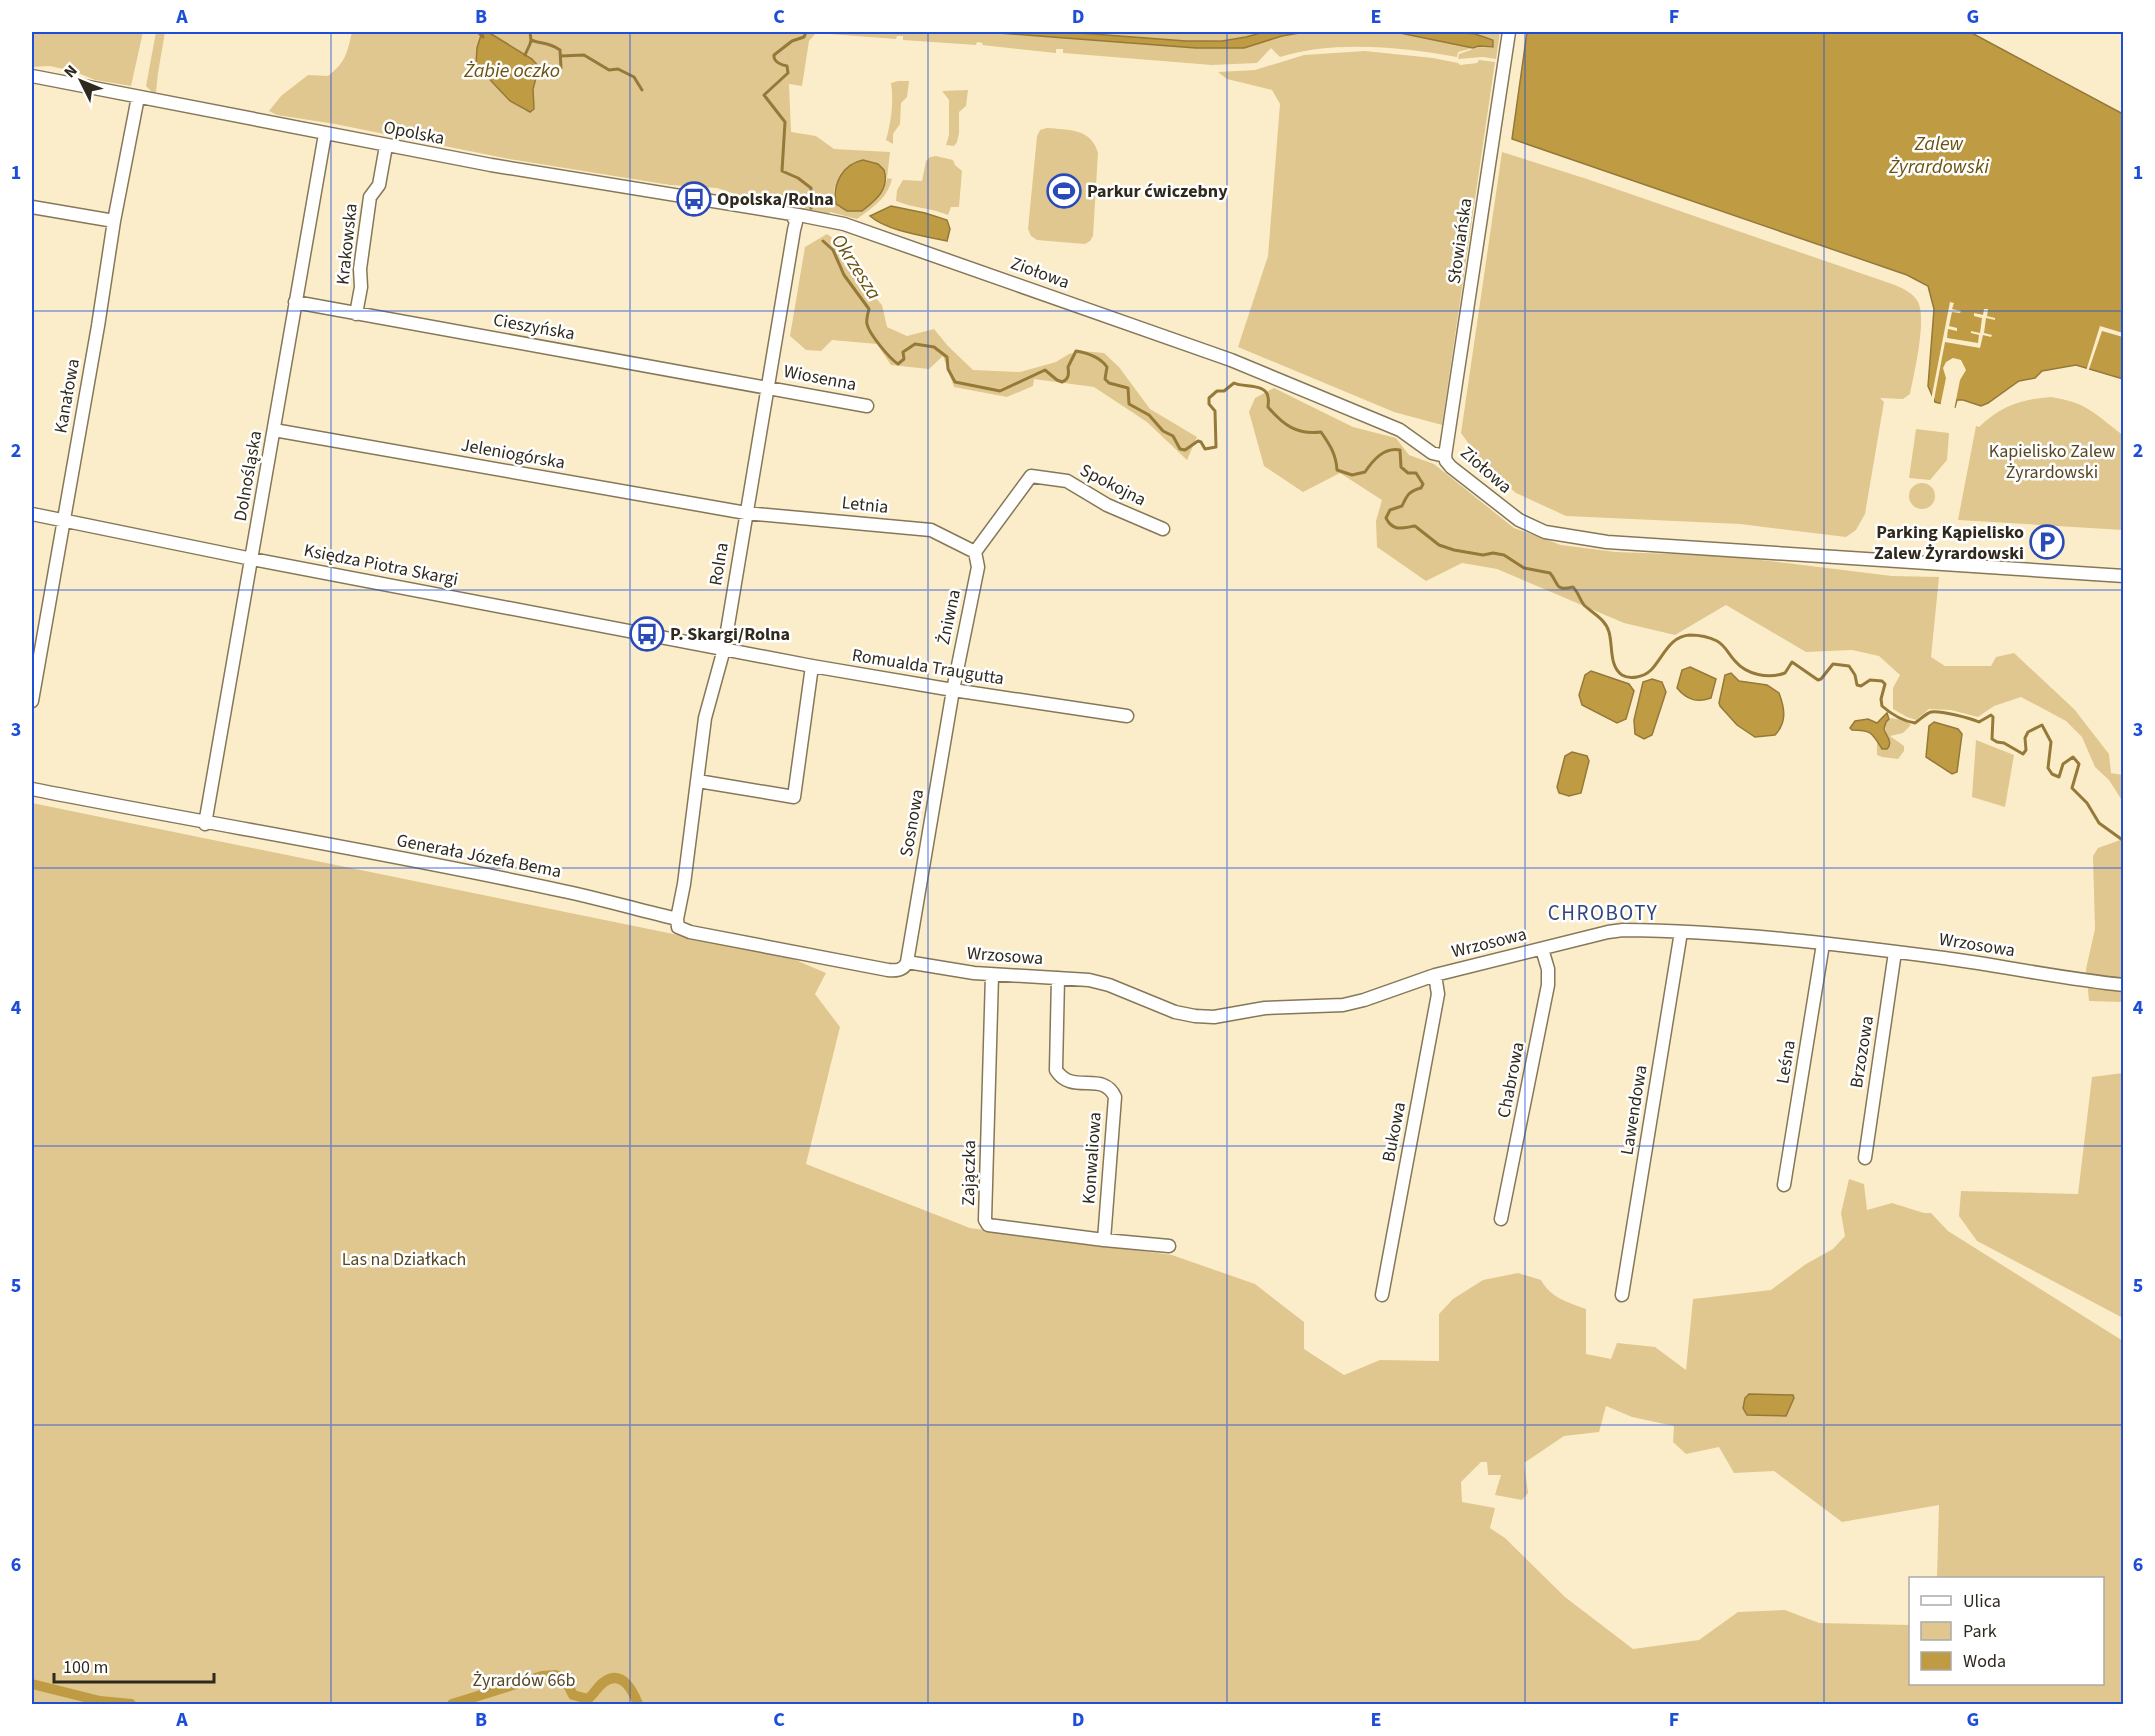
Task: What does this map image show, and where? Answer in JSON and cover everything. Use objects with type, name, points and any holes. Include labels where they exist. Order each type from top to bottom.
[{"type":"street","name":"Słowiańska","points":[[1445,456],[1509,32]]},
{"type":"street","name":"Opolska","points":[[32,76],[386,146],[595,184],[798,216]]},
{"type":"street","name":"Kanałowa","points":[[32,701],[98,326],[114,221],[138,97]]},
{"type":"street","name":"Dolnośląska","points":[[206,824],[325,134]]},
{"type":"street","name":"Krakowska","points":[[356,314],[370,197],[379,185],[386,146]]},
{"type":"street","points":[[32,207],[114,221]]},
{"type":"street","name":"Ziołowa","points":[[798,216],[831,220],[1231,360],[1400,430],[1432,453],[1445,456],[1451,467],[1518,520],[1545,532],[1607,542],[2124,576]]},
{"type":"street","name":"Rolna","points":[[677,919],[684,884],[705,718],[723,649],[798,216]]},
{"type":"street","name":"Cieszyńska","points":[[295,302],[767,387]]},
{"type":"street","name":"Wiosenna","points":[[767,387],[867,406]]},
{"type":"street","name":"Jeleniogórska","points":[[274,430],[746,513]]},
{"type":"street","name":"Spokojna","points":[[975,552],[1031,476],[1067,481],[1107,505],[1163,529]]},
{"type":"street","name":"Letnia","points":[[746,513],[931,530],[975,552]]},
{"type":"street","name":"Księdza Piotra Skargi","points":[[32,514],[252,559],[723,649]]},
{"type":"street","name":"Żniwna","points":[[953,690],[978,567],[975,552]]},
{"type":"street","name":"Romualda Traugutta","points":[[723,649],[953,690],[1127,716]]},
{"type":"street","points":[[698,781],[794,797],[812,666]]},
{"type":"street","name":"Sosnowa","points":[[907,962],[953,690]]},
{"type":"street","name":"Generała Józefa Bema","points":[[32,789],[206,824],[321,842],[563,891],[677,919],[678,927],[683,930],[884,969],[902,969],[907,962]]},
{"type":"street","name":"Wrzosowa","points":[[907,962],[992,975],[1089,980],[1109,985],[1175,1012],[1214,1017],[1265,1008],[1343,1005],[1435,975],[1623,930],[1756,935],[1945,958],[2124,985]]},
{"type":"street","name":"Lawendowa","points":[[1622,1295],[1681,932]]},
{"type":"street","name":"Leśna","points":[[1784,1185],[1823,944]]},
{"type":"street","name":"Chabrowa","points":[[1502,1219],[1548,985],[1548,969],[1542,949]]},
{"type":"street","name":"Brzozowa","points":[[1865,1158],[1895,952]]},
{"type":"street","name":"Zajączka","points":[[992,975],[987,1225],[1169,1246]]},
{"type":"street","name":"Bukowa","points":[[1382,1295],[1438,994],[1435,975]]},
{"type":"street","name":"Konwaliowa","points":[[1058,978],[1056,1070],[1067,1081],[1104,1085],[1112,1089],[1115,1097],[1104,1240]]},
{"type":"green space","points":[[32,32],[143,32],[131,86],[95,80],[76,72],[50,66],[32,67]]},
{"type":"green space","points":[[156,32],[165,32],[156,92],[152,92],[146,86]]},
{"type":"green space","points":[[352,32],[986,32],[1196,48],[1305,32],[1396,32],[1473,48],[1458,52],[1457,57],[1414,50],[1345,47],[1323,48],[1280,57],[1271,48],[1257,63],[1212,65],[1063,53],[1063,49],[1056,49],[1056,53],[982,45],[983,43],[977,42],[976,45],[903,40],[903,36],[897,36],[896,39],[816,33],[809,41],[802,86],[789,84],[791,132],[816,136],[834,149],[890,152],[887,178],[892,179],[890,186],[879,202],[857,219],[830,212],[828,215],[805,210],[805,200],[744,197],[717,188],[670,185],[509,159],[335,124],[277,115],[269,111],[281,96],[308,75],[328,76],[334,71],[345,57]],"holes":[[[494,37],[532,59],[534,109],[526,111],[510,101],[485,76]],[[863,160],[884,170],[887,179],[884,188],[840,208],[835,202],[834,194],[838,180],[849,167]]]},
{"type":"green space","points":[[1066,32],[1264,32],[1217,41],[1166,41]]},
{"type":"green space","points":[[1473,32],[1500,32],[1496,59],[1483,57],[1458,59],[1459,54],[1479,47],[1493,48],[1494,39]]},
{"type":"green space","points":[[1365,51],[1433,58],[1460,65],[1477,63],[1479,60],[1495,62],[1442,425],[1394,412],[1238,347],[1268,256],[1280,104],[1272,90],[1227,79],[1218,72],[1255,70],[1304,55]]},
{"type":"green space","points":[[909,81],[907,97],[901,103],[900,124],[893,134],[893,144],[886,140],[891,112],[891,83]]},
{"type":"green space","points":[[968,90],[966,106],[959,112],[957,142],[954,146],[946,145],[949,135],[949,100],[942,91]]},
{"type":"green space","name":"Parkur ćwiczebny","points":[[1047,128],[1071,130],[1085,135],[1095,145],[1098,153],[1093,236],[1085,244],[1037,240],[1031,236],[1028,229],[1037,136],[1040,130]]},
{"type":"green space","points":[[1502,152],[1895,285],[1914,296],[1918,302],[1921,321],[1919,347],[1910,394],[1903,399],[1880,398],[1884,402],[1865,514],[1856,530],[1846,537],[1740,524],[1566,516],[1516,493],[1487,469],[1461,433]]},
{"type":"green space","points":[[936,156],[953,160],[962,171],[959,207],[951,207],[948,215],[896,201],[897,190],[903,180],[922,181],[926,161]]},
{"type":"green space","points":[[827,234],[845,247],[849,269],[882,305],[887,327],[907,336],[934,329],[973,370],[1020,372],[1056,362],[1069,354],[1082,351],[1104,353],[1119,367],[1150,409],[1197,437],[1187,460],[1147,422],[1094,387],[1034,379],[1033,386],[1007,397],[954,387],[943,356],[929,369],[891,365],[877,344],[832,340],[821,351],[806,350],[790,336],[805,247]]},
{"type":"green space","points":[[1274,388],[1353,427],[1396,438],[1409,455],[1434,464],[1514,528],[1561,545],[1616,552],[1728,556],[1892,576],[1939,577],[1931,657],[1945,666],[1991,666],[1996,657],[2014,653],[2074,709],[2109,754],[2111,773],[2123,775],[2123,802],[2109,780],[2095,767],[2082,737],[2066,721],[2021,697],[1994,706],[1978,717],[1951,710],[1929,709],[1916,720],[1893,709],[1893,688],[1900,675],[1879,656],[1852,650],[1806,652],[1726,605],[1675,635],[1624,623],[1497,569],[1462,563],[1426,581],[1377,547],[1376,521],[1382,500],[1340,473],[1303,492],[1264,466],[1249,412],[1255,398]]},
{"type":"green space","name":"Kapielisko Zalew Żyrardowski","points":[[2051,397],[2083,406],[2123,435],[2123,530],[1958,520],[1976,426],[1979,427],[1995,414],[2012,405]]},
{"type":"green space","points":[[1916,429],[1949,433],[1947,460],[1930,480],[1909,478]]},
{"type":"green space","points":[[1922,483],[1931,487],[1935,496],[1931,505],[1922,509],[1913,505],[1909,496],[1913,487]]},
{"type":"green space","points":[[1891,718],[1906,721],[1911,725],[1903,733],[1890,736],[1904,746],[1904,751],[1898,759],[1877,755],[1877,742],[1879,744],[1885,732],[1886,722]]},
{"type":"green space","points":[[1976,740],[2014,755],[2005,807],[1972,797]]},
{"type":"green space","name":"Las na Działkach","points":[[32,803],[791,958],[826,973],[815,994],[840,1027],[806,1164],[970,1228],[1172,1255],[1255,1284],[1304,1322],[1304,1349],[1344,1375],[1380,1360],[1439,1361],[1439,1314],[1453,1299],[1483,1280],[1518,1273],[1541,1280],[1555,1295],[1586,1309],[1586,1354],[1611,1359],[1617,1343],[1655,1347],[1686,1370],[1693,1299],[1771,1290],[1806,1264],[1833,1249],[1845,1236],[1841,1213],[1849,1179],[1864,1184],[1867,1210],[1892,1203],[1931,1213],[1948,1231],[2123,1341],[2123,1704],[32,1704]],"holes":[[[1606,1406],[1632,1417],[1674,1426],[1673,1442],[1686,1454],[1719,1447],[1734,1473],[1774,1471],[1842,1522],[1939,1505],[1937,1577],[2104,1577],[2104,1685],[1909,1685],[1909,1625],[1819,1623],[1785,1610],[1738,1612],[1699,1640],[1633,1649],[1565,1597],[1505,1538],[1490,1528],[1495,1508],[1462,1502],[1461,1482],[1481,1462],[1487,1462],[1488,1475],[1501,1475],[1495,1495],[1522,1500],[1528,1493],[1524,1463],[1564,1436],[1599,1432]]]},
{"type":"green space","points":[[2123,839],[2123,1002],[2089,1001],[2086,969],[2095,929],[2093,856],[2098,848]]},
{"type":"green space","points":[[2124,1073],[2123,1318],[1977,1241],[1959,1216],[1961,1191],[2078,1194],[2092,1077]]},
{"type":"water","name":"Żabie oczko","points":[[488,32],[532,59],[539,67],[533,89],[534,109],[530,112],[510,101],[476,65],[477,48],[481,35]]},
{"type":"water","points":[[986,32],[1066,32],[1186,41],[1222,41],[1264,32],[1305,32],[1282,36],[1244,48],[1196,48]]},
{"type":"water","points":[[1395,32],[1475,34],[1493,40],[1493,47],[1473,48]]},
{"type":"water","name":"Zalew Żyrardowski","points":[[1527,32],[1970,32],[2123,114],[2123,379],[2076,365],[2042,371],[2035,378],[2019,381],[1981,406],[1963,400],[1957,400],[1955,407],[1935,402],[1928,386],[1934,309],[1928,286],[1907,275],[1512,139]]},
{"type":"water","points":[[863,160],[878,164],[884,170],[885,183],[881,194],[862,211],[847,211],[836,204],[838,182],[845,170]]},
{"type":"water","points":[[891,206],[947,220],[950,229],[947,241],[886,226],[870,216]]},
{"type":"water","points":[[1690,667],[1716,679],[1711,698],[1693,699],[1677,688],[1682,670]]},
{"type":"water","points":[[1591,671],[1629,684],[1634,691],[1626,719],[1617,723],[1582,705],[1579,695],[1585,675]]},
{"type":"water","points":[[1731,673],[1739,681],[1767,685],[1779,693],[1784,715],[1782,725],[1775,735],[1755,737],[1737,725],[1720,706],[1725,675]]},
{"type":"water","points":[[1652,679],[1662,682],[1666,692],[1652,735],[1644,739],[1635,734],[1634,720],[1643,682]]},
{"type":"water","points":[[1887,713],[1889,719],[1884,729],[1890,744],[1887,749],[1882,749],[1871,733],[1850,728],[1855,721],[1868,719],[1877,723]]},
{"type":"water","points":[[1934,722],[1958,729],[1962,734],[1957,772],[1952,774],[1926,757],[1929,726]]},
{"type":"water","points":[[1572,752],[1587,756],[1589,761],[1581,793],[1569,796],[1559,793],[1557,787],[1565,756]]},
{"type":"water","points":[[1749,1394],[1793,1395],[1794,1398],[1786,1416],[1747,1415],[1743,1408],[1745,1398]]},
{"type":"pier","points":[[1950,302],[1954,303],[1952,309],[1961,311],[1960,313],[1952,312],[1949,326],[1957,328],[1957,331],[1948,329],[1947,338],[1978,343],[1979,335],[1971,331],[1980,333],[1982,318],[1974,316],[1974,313],[1983,315],[1984,309],[1988,309],[1987,316],[1995,320],[1986,318],[1984,333],[1992,335],[1991,337],[1983,335],[1980,348],[1945,342],[1933,405],[1931,400]]},
{"type":"pier","points":[[2100,326],[2123,333],[2123,337],[2102,331],[2088,372],[2086,371]]},
{"type":"pier","points":[[1953,358],[1961,360],[1966,370],[1960,380],[1954,410],[1940,407],[1946,378],[1943,368],[1946,362]]},
{"type":"waterway","points":[[478,32],[483,37]]},
{"type":"waterway","points":[[530,32],[531,40],[560,50],[561,68],[537,67]]},
{"type":"waterway","name":"Okrzesza","points":[[806,32],[804,37],[792,41],[774,55],[776,61],[787,66],[788,73],[764,95],[785,122],[782,171],[798,178],[811,188],[811,208]]},
{"type":"waterway","points":[[525,55],[531,40]]},
{"type":"waterway","points":[[561,56],[584,55],[609,70],[618,69],[634,77],[642,90]]},
{"type":"waterway","name":"Okrzesza","points":[[823,241],[833,250],[844,275],[869,309],[867,322],[872,334],[885,352],[898,364],[904,359],[903,352],[915,344],[934,347],[947,357],[948,369],[955,382],[1000,391],[1045,370],[1062,382],[1067,378],[1068,367],[1076,351],[1085,353],[1097,358],[1107,367],[1105,379],[1109,383],[1128,388],[1129,404],[1149,415],[1163,431],[1173,436],[1180,449],[1185,450],[1198,441],[1205,449],[1216,447],[1215,411],[1209,404],[1209,398],[1217,391],[1224,391],[1234,383],[1259,388],[1266,393],[1268,407],[1285,424],[1305,432],[1321,432],[1332,450],[1337,470],[1352,475],[1365,472],[1384,452],[1400,450],[1401,467],[1408,473],[1416,473],[1423,484],[1421,488],[1409,494],[1402,506],[1390,510],[1386,518],[1389,522],[1398,528],[1415,526],[1439,545],[1454,550],[1483,555],[1493,553],[1504,555],[1524,568],[1550,573],[1560,587],[1573,587],[1583,604],[1607,628],[1613,661],[1618,671],[1625,677],[1645,674],[1677,639],[1697,635],[1717,641],[1745,670],[1765,676],[1785,673],[1792,662],[1818,680],[1833,664],[1849,666],[1855,675],[1857,685],[1861,686],[1870,680],[1882,681],[1885,684],[1881,699],[1882,706],[1897,717],[1911,722],[1915,723],[1931,712],[1941,712],[1979,722],[1991,715],[1993,717],[1992,739],[2023,754],[2026,750],[2025,738],[2028,732],[2042,725],[2051,742],[2048,768],[2052,774],[2059,777],[2063,764],[2073,757],[2079,764],[2072,788],[2087,803],[2099,823],[2124,841]]},
{"type":"waterway","points":[[452,1704],[542,1676],[555,1675],[565,1679],[573,1695],[588,1699],[604,1682],[616,1678],[626,1683],[638,1704]]},
{"type":"waterway","points":[[32,1684],[100,1701],[131,1704]]},
{"type":"place","name":"Parkur ćwiczebny","points":[[1064,191]]},
{"type":"place","name":"Opolska/Rolna","points":[[694,199]]},
{"type":"place","name":"Parking Kąpielisko Zalew Żyrardowski","points":[[2047,542]]},
{"type":"place","name":"P. Skargi/Rolna","points":[[647,634]]},
{"type":"district","name":"CHROBOTY","points":[[1603,913]]},
{"type":"park label","name":"Żyrardów 66b","points":[[524,1680]]}]
